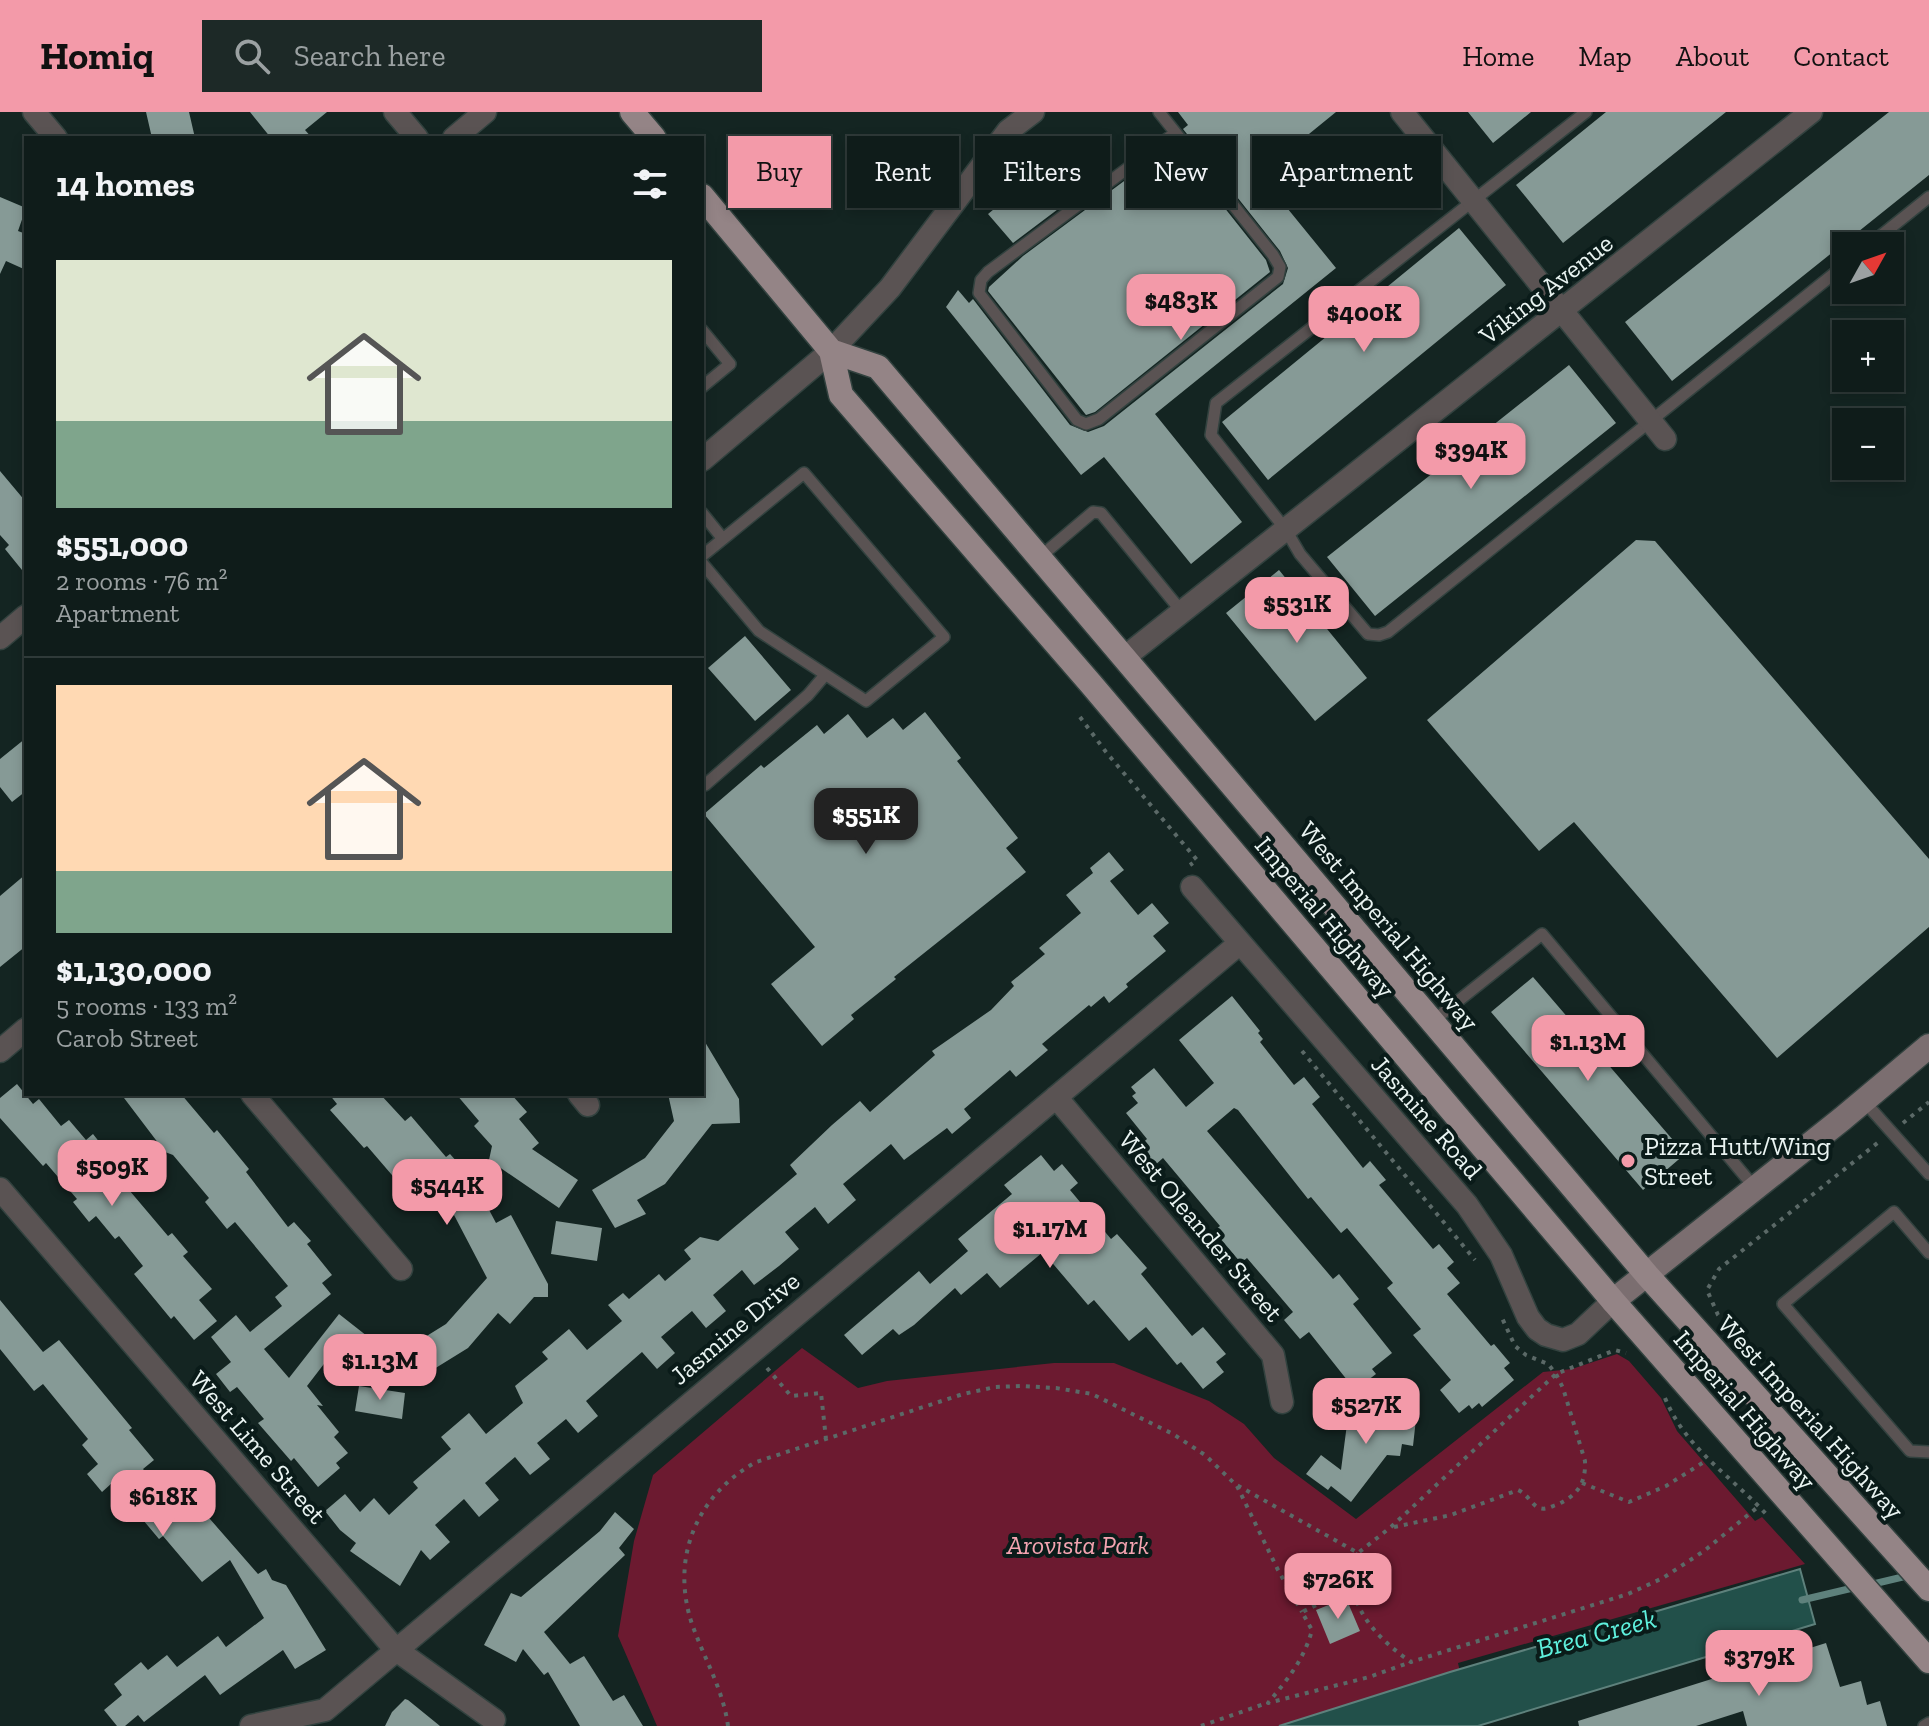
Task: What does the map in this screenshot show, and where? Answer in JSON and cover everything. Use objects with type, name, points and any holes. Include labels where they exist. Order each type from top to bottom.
[{"type":"main road","points":[[632,112],[652,136]]},
{"type":"main road","name":"Imperial Highway","points":[[704,198],[831,351],[841,395],[1091,684],[1613,1301],[1929,1661]]},
{"type":"main road","name":"West Imperial Highway","points":[[831,351],[878,367],[1647,1275],[1929,1589]]},
{"type":"main road","points":[[1091,684],[1125,657]]},
{"type":"street","points":[[34,112],[54,136]]},
{"type":"street","points":[[395,112],[415,136]]},
{"type":"street","points":[[456,136],[485,112]]},
{"type":"street","points":[[705,452],[831,351],[890,288],[1008,131],[1033,112]]},
{"type":"street","points":[[1402,112],[1665,439]]},
{"type":"street","name":"Viking Avenue","points":[[1125,657],[1811,112]]},
{"type":"street","points":[[0,638],[24,618]]},
{"type":"street","name":"Jasmine Road","points":[[1192,887],[1467,1205],[1501,1255],[1528,1317],[1537,1329],[1563,1340],[1578,1334],[1613,1301]]},
{"type":"street","name":"Jasmine Drive","points":[[251,1726],[325,1710],[1240,943]]},
{"type":"street","points":[[0,1051],[24,1031]]},
{"type":"street","points":[[1613,1301],[1929,1046]]},
{"type":"street","points":[[254,1096],[401,1269]]},
{"type":"street","name":"West Oleander Street","points":[[1056,1097],[1273,1355],[1282,1402]]},
{"type":"street","name":"West Lime Street","points":[[0,1189],[395,1649],[494,1720]]},
{"type":"lane","points":[[1159,112],[1273,255],[1280,267],[1278,277],[1099,419],[1086,424],[1077,420],[979,293],[981,280],[1175,133]]},
{"type":"lane","points":[[1586,112],[1216,403],[1211,435],[1286,530],[1300,554],[1368,634],[1388,632],[1832,275]]},
{"type":"lane","points":[[1885,232],[1929,197]]},
{"type":"lane","points":[[704,332],[730,364],[704,385]]},
{"type":"lane","points":[[704,554],[804,473],[944,637],[866,701],[759,631],[704,565]]},
{"type":"lane","points":[[1040,557],[1093,512],[1101,513],[1182,612]]},
{"type":"lane","points":[[704,515],[723,539]]},
{"type":"lane","points":[[705,785],[808,695],[825,675]]},
{"type":"lane","points":[[1433,1021],[1542,934],[1756,1188]]},
{"type":"lane","points":[[1863,1100],[1929,1174]]},
{"type":"lane","points":[[1929,1253],[1894,1212],[1783,1304],[1910,1451],[1929,1452]]},
{"type":"lane","points":[[1924,1726],[1929,1723]]},
{"type":"path","points":[[752,1350],[791,1396],[821,1393],[826,1439]]},
{"type":"path","points":[[1411,1662],[1367,1623],[1352,1588],[1354,1562],[1358,1553],[1391,1527],[1556,1374],[1615,1350],[1632,1354]]},
{"type":"path","points":[[1391,1527],[1451,1515],[1518,1490],[1545,1509],[1573,1497],[1582,1483],[1585,1461],[1556,1374]]},
{"type":"path","points":[[728,1726],[724,1698],[691,1621],[687,1602],[684,1569],[690,1535],[697,1519],[718,1489],[756,1462],[926,1405],[995,1387],[1056,1388],[1092,1394],[1173,1434],[1205,1455],[1235,1484],[1358,1553]]},
{"type":"path","points":[[1657,1387],[1687,1438],[1753,1500]]},
{"type":"path","points":[[1582,1483],[1629,1502],[1666,1486],[1707,1460]]},
{"type":"path","points":[[1235,1484],[1312,1630],[1307,1650],[1268,1703]]},
{"type":"path","points":[[1201,1726],[1268,1703],[1369,1677],[1639,1588],[1663,1578],[1704,1551],[1759,1506]]},
{"type":"path","points":[[1302,1612],[1352,1588]]},
{"type":"green space","name":"Arovista Park","points":[[802,1348],[858,1388],[887,1381],[1054,1363],[1114,1363],[1209,1401],[1244,1424],[1274,1458],[1356,1519],[1543,1372],[1572,1369],[1617,1354],[1629,1361],[1661,1398],[1677,1431],[1755,1521],[1762,1517],[1805,1564],[1458,1663],[1472,1726],[657,1726],[618,1636],[634,1541],[653,1475]]},
{"type":"water","points":[[1800,1569],[1815,1624],[1478,1726],[1279,1726],[1450,1672]]},
{"type":"building","points":[[146,112],[189,112],[195,136],[152,136]]},
{"type":"building","points":[[250,112],[327,112],[305,130],[310,136],[269,136]]},
{"type":"building","points":[[1178,112],[1336,112],[1307,136],[1252,136],[1252,208],[1287,208],[1336,268],[1155,414],[1242,522],[1191,564],[1104,457],[1081,475],[946,307],[958,290],[969,303],[973,299],[1070,425],[1088,432],[1104,426],[1283,284],[1288,268],[1280,251],[1236,196],[1236,136],[1189,136],[1183,129],[1188,125]]},
{"type":"building","points":[[1468,112],[1531,112],[1493,143]]},
{"type":"building","points":[[1606,112],[1726,112],[1563,243],[1516,185]]},
{"type":"building","points":[[1889,112],[1929,112],[1929,175],[1858,232],[1832,232],[1832,253],[1672,381],[1625,322]]},
{"type":"building","points":[[1126,180],[1126,208],[1225,208],[1266,260],[1270,272],[1095,412],[1086,415],[988,291],[1023,256],[1088,208],[1110,208],[1110,191]]},
{"type":"building","points":[[0,197],[24,207],[18,231],[24,233],[24,269],[6,261],[0,274]]},
{"type":"building","points":[[995,208],[1059,208],[1013,243],[988,214]]},
{"type":"building","points":[[1459,228],[1506,285],[1268,480],[1222,422]]},
{"type":"building","points":[[1569,365],[1616,423],[1375,616],[1327,557]]},
{"type":"building","points":[[0,471],[24,500],[24,573],[5,549],[9,545],[0,535]]},
{"type":"building","points":[[1636,540],[1655,541],[1929,859],[1929,927],[1777,1058],[1574,822],[1539,851],[1427,720]]},
{"type":"building","points":[[1279,570],[1367,678],[1315,721],[1226,613]]},
{"type":"building","points":[[745,636],[791,690],[755,721],[708,668]]},
{"type":"building","points":[[925,712],[961,758],[957,761],[1018,838],[1006,848],[1026,872],[894,977],[896,979],[851,1015],[854,1019],[822,1046],[771,984],[815,947],[704,814],[761,765],[764,768],[817,725],[824,734],[848,714],[867,738],[893,718],[903,730]]},
{"type":"building","points":[[24,740],[24,793],[12,802],[0,787],[0,759]]},
{"type":"building","points":[[1109,852],[1124,870],[1110,881],[1138,915],[1152,903],[1169,923],[1153,936],[1166,951],[1126,984],[1128,987],[1109,1003],[1104,996],[1091,1007],[1089,1005],[1042,1044],[1048,1050],[1016,1077],[1010,1070],[964,1109],[971,1118],[952,1134],[947,1128],[904,1160],[891,1144],[843,1184],[856,1200],[828,1224],[815,1207],[785,1232],[799,1249],[779,1266],[754,1285],[742,1270],[713,1295],[726,1311],[706,1328],[692,1311],[661,1337],[675,1353],[657,1369],[642,1352],[586,1401],[598,1416],[578,1433],[566,1419],[537,1443],[550,1459],[530,1475],[515,1457],[485,1483],[499,1500],[479,1517],[464,1499],[435,1525],[450,1542],[430,1560],[421,1550],[400,1586],[350,1551],[356,1543],[340,1530],[325,1511],[345,1494],[360,1512],[374,1498],[389,1515],[418,1488],[413,1482],[451,1449],[441,1437],[469,1413],[486,1434],[523,1403],[515,1386],[548,1359],[542,1352],[569,1329],[587,1350],[622,1321],[608,1305],[623,1293],[629,1299],[659,1274],[665,1281],[691,1259],[684,1250],[700,1237],[718,1241],[797,1174],[790,1165],[860,1101],[870,1112],[935,1055],[932,1051],[991,1010],[1014,986],[1011,982],[1045,954],[1039,948],[1081,913],[1066,895],[1093,873],[1090,868]]},
{"type":"building","points":[[24,876],[24,948],[0,967],[0,896]]},
{"type":"building","points":[[1533,977],[1685,1154],[1643,1190],[1491,1012]]},
{"type":"building","points":[[1232,996],[1260,1031],[1258,1033],[1263,1039],[1260,1042],[1294,1085],[1304,1077],[1320,1097],[1312,1104],[1363,1168],[1370,1161],[1386,1180],[1379,1185],[1433,1249],[1439,1244],[1454,1262],[1447,1268],[1460,1283],[1447,1294],[1491,1346],[1494,1344],[1510,1363],[1504,1368],[1514,1380],[1482,1407],[1479,1403],[1472,1409],[1469,1405],[1459,1413],[1440,1390],[1451,1380],[1413,1335],[1421,1329],[1387,1288],[1393,1283],[1347,1228],[1341,1233],[1311,1197],[1308,1199],[1238,1110],[1234,1108],[1207,1131],[1333,1279],[1339,1274],[1359,1299],[1353,1304],[1392,1353],[1372,1369],[1376,1374],[1355,1390],[1309,1332],[1300,1339],[1284,1320],[1293,1312],[1247,1258],[1241,1263],[1214,1231],[1220,1226],[1163,1158],[1154,1166],[1138,1147],[1147,1139],[1126,1113],[1138,1103],[1132,1096],[1136,1093],[1131,1087],[1154,1068],[1186,1107],[1214,1083],[1179,1040]]},
{"type":"building","points":[[704,1040],[739,1099],[740,1123],[712,1124],[665,1184],[637,1200],[646,1214],[615,1228],[592,1190],[645,1158],[674,1121],[668,1096],[704,1096]]},
{"type":"building","points":[[17,1084],[33,1104],[39,1099],[61,1126],[69,1120],[86,1140],[93,1134],[108,1153],[102,1158],[168,1236],[172,1233],[188,1252],[183,1256],[212,1289],[199,1300],[217,1321],[194,1340],[174,1316],[171,1319],[134,1274],[143,1266],[119,1236],[115,1239],[96,1216],[89,1222],[73,1202],[77,1199],[0,1118],[0,1098]]},
{"type":"building","points":[[123,1096],[183,1096],[214,1133],[217,1130],[249,1169],[246,1172],[288,1227],[294,1222],[311,1241],[307,1244],[332,1275],[322,1283],[331,1294],[264,1349],[289,1378],[339,1314],[381,1347],[346,1375],[327,1360],[307,1386],[323,1406],[317,1405],[339,1432],[334,1437],[348,1453],[336,1463],[340,1468],[318,1487],[258,1423],[264,1419],[237,1387],[230,1392],[216,1374],[231,1362],[211,1337],[236,1315],[250,1332],[282,1306],[275,1297],[288,1286],[235,1222],[227,1229],[205,1202],[209,1198],[173,1155],[165,1152]]},
{"type":"building","points":[[331,1096],[382,1096],[405,1121],[411,1116],[446,1157],[450,1154],[466,1172],[458,1179],[483,1209],[487,1206],[496,1223],[511,1215],[548,1284],[548,1297],[534,1297],[510,1324],[498,1313],[468,1348],[413,1382],[396,1355],[446,1324],[487,1278],[454,1215],[448,1220],[426,1194],[416,1203],[367,1146],[364,1148],[330,1110],[337,1104]]},
{"type":"building","points":[[458,1096],[513,1096],[527,1112],[519,1119],[539,1143],[532,1149],[578,1180],[559,1208],[489,1160],[492,1146],[474,1126],[479,1121]]},
{"type":"building","points":[[1041,1155],[1054,1171],[1062,1164],[1078,1183],[1070,1190],[1111,1239],[1117,1234],[1147,1268],[1141,1274],[1192,1336],[1203,1327],[1226,1354],[1216,1362],[1224,1372],[1203,1389],[1181,1362],[1177,1365],[1146,1327],[1129,1341],[1094,1300],[1088,1305],[1043,1252],[1000,1288],[987,1273],[961,1295],[955,1288],[914,1325],[899,1335],[893,1329],[862,1355],[844,1335],[919,1271],[930,1284],[968,1251],[958,1239],[1012,1194],[1004,1185]]},
{"type":"building","points":[[556,1221],[602,1228],[597,1261],[551,1254]]},
{"type":"building","points":[[0,1300],[43,1352],[59,1340],[132,1428],[129,1430],[154,1460],[143,1469],[168,1499],[182,1487],[258,1574],[266,1569],[272,1580],[286,1585],[326,1650],[295,1669],[283,1650],[220,1695],[205,1675],[144,1722],[138,1715],[125,1726],[117,1726],[104,1710],[122,1695],[114,1684],[141,1662],[148,1670],[167,1655],[177,1667],[218,1636],[226,1647],[264,1618],[230,1560],[202,1582],[163,1536],[159,1539],[112,1483],[102,1492],[87,1474],[98,1464],[82,1445],[88,1439],[43,1384],[34,1391],[0,1349]]},
{"type":"building","points":[[359,1386],[405,1393],[402,1419],[355,1411]]},
{"type":"building","points":[[1350,1401],[1417,1410],[1413,1446],[1402,1444],[1400,1456],[1387,1455],[1351,1502],[1331,1486],[1328,1490],[1306,1474],[1321,1455],[1341,1470]]},
{"type":"building","points":[[615,1512],[634,1529],[619,1548],[625,1555],[544,1632],[570,1664],[584,1656],[613,1701],[624,1695],[643,1726],[580,1726],[548,1672],[544,1675],[523,1649],[516,1662],[484,1645],[511,1593],[521,1597],[600,1531]]},
{"type":"building","points":[[1346,1598],[1360,1631],[1330,1644],[1316,1610]]},
{"type":"building","points":[[1826,1643],[1840,1687],[1861,1681],[1867,1705],[1880,1701],[1887,1726],[1747,1726],[1743,1711],[1696,1726],[1579,1726],[1578,1721]]},
{"type":"building","points":[[405,1699],[440,1726],[385,1726],[392,1712]]},
{"type":"waterway","name":"Brea Creek","points":[[1869,1585],[1911,1575]]},
{"type":"waterway","name":"Brea Creek","points":[[1802,1600],[1857,1587]]},
{"type":"place","name":"Pizza Hutt/Wing Street","points":[[1628,1161]]}]
